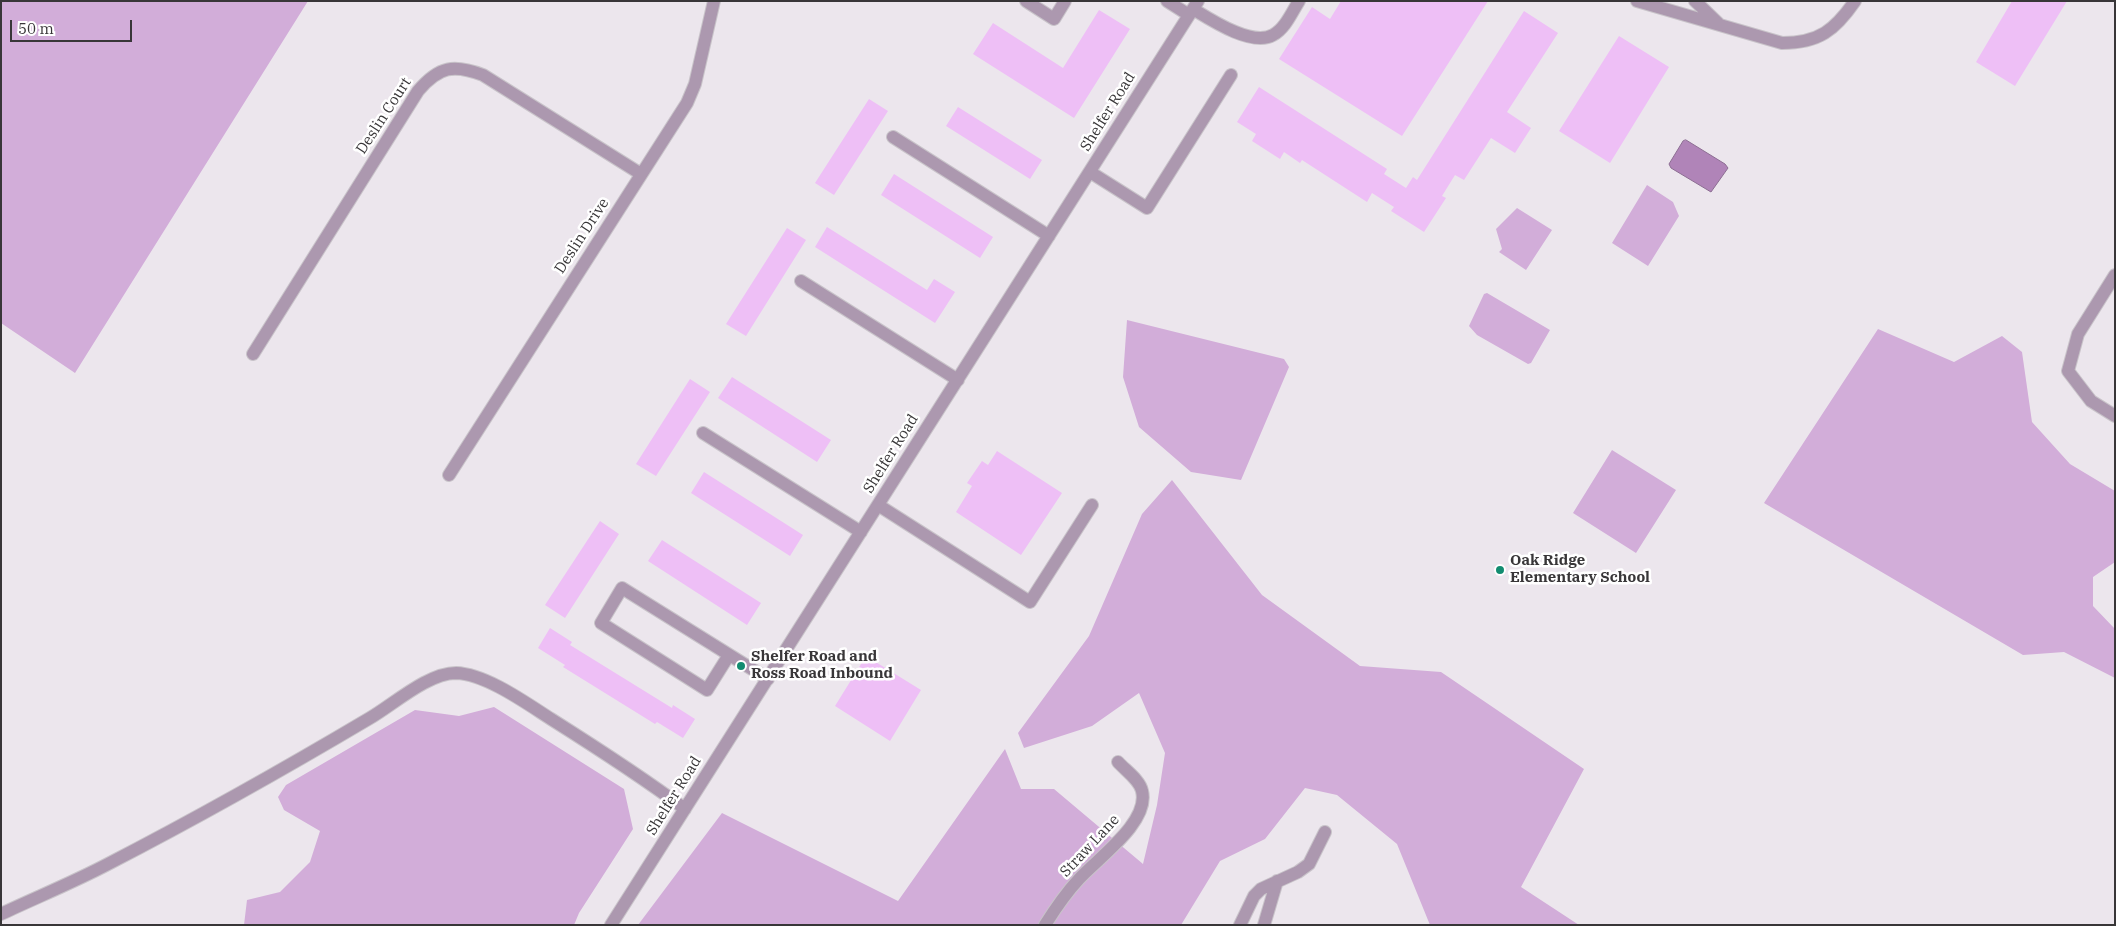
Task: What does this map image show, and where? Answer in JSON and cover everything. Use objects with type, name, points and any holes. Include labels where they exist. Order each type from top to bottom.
[{"type":"street","name":"Deslin Drive","points":[[449,476],[687,103],[695,84],[714,1]]},
{"type":"street","points":[[1026,1],[1054,19],[1065,1]]},
{"type":"street","points":[[1167,1],[1194,8],[1216,23],[1245,36],[1259,38],[1273,36],[1286,23],[1299,1]]},
{"type":"street","points":[[1636,1],[1782,43],[1800,43],[1817,39],[1842,19],[1855,1]]},
{"type":"street","points":[[1695,1],[1720,25]]},
{"type":"street","name":"Shelfer Road","points":[[611,925],[1194,8]]},
{"type":"street","name":"Deslin Court","points":[[253,354],[418,91],[428,79],[441,71],[455,67],[483,75],[641,174]]},
{"type":"street","points":[[1090,172],[1147,208],[1230,75]]},
{"type":"street","points":[[893,138],[1049,236]]},
{"type":"street","points":[[2115,275],[2078,334],[2068,371],[2091,401],[2115,416]]},
{"type":"street","points":[[801,281],[958,380]]},
{"type":"street","points":[[703,433],[861,532]]},
{"type":"street","points":[[878,505],[1030,602],[1092,505]]},
{"type":"street","points":[[729,655],[707,690],[601,622],[622,588],[768,679]]},
{"type":"street","points":[[1,914],[107,865],[302,759],[431,679],[455,673],[471,676],[493,684],[537,710],[630,768],[685,809]]},
{"type":"street","name":"Straw Lane","points":[[1045,925],[1079,879],[1127,832],[1137,818],[1142,792],[1140,785],[1118,762]]},
{"type":"street","points":[[1240,925],[1254,896],[1261,889],[1298,872],[1309,864],[1325,832]]},
{"type":"street","points":[[1264,925],[1277,881]]},
{"type":"shaded area","points":[[1,1],[308,1],[75,373],[1,323]]},
{"type":"shaded area","points":[[1686,140],[1725,164],[1728,168],[1711,192],[1671,168],[1669,164],[1683,141]]},
{"type":"shaded area","points":[[1647,185],[1673,202],[1679,216],[1648,266],[1612,243]]},
{"type":"shaded area","points":[[1517,208],[1552,230],[1526,270],[1499,252],[1502,249],[1496,229]]},
{"type":"shaded area","points":[[1487,293],[1550,330],[1531,363],[1528,364],[1477,335],[1469,326],[1484,294]]},
{"type":"shaded area","points":[[1127,320],[1284,359],[1289,367],[1241,480],[1191,472],[1139,427],[1123,377]]},
{"type":"shaded area","points":[[1878,329],[1954,362],[2002,336],[2022,352],[2032,422],[2070,464],[2115,491],[2115,562],[2093,577],[2093,606],[2115,629],[2115,678],[2064,652],[2023,655],[1764,503]]},
{"type":"shaded area","points":[[1612,450],[1676,490],[1636,553],[1573,513]]},
{"type":"shaded area","points":[[1172,480],[1262,595],[1360,666],[1441,672],[1584,769],[1521,887],[1579,925],[1430,925],[1397,844],[1337,795],[1305,788],[1265,839],[1220,861],[1181,925],[638,925],[722,813],[898,901],[1005,749],[1021,789],[1054,789],[1143,864],[1157,805],[1165,753],[1139,693],[1092,726],[1024,748],[1018,733],[1089,636],[1142,514]]},
{"type":"shaded area","points":[[494,707],[624,789],[633,829],[579,913],[574,925],[244,925],[247,900],[280,892],[310,862],[320,831],[284,810],[278,797],[286,785],[415,710],[459,716]]},
{"type":"building","points":[[1341,1],[1488,1],[1402,136],[1279,59],[1312,7],[1330,19]]},
{"type":"building","points":[[2012,1],[2067,1],[2015,86],[1976,62]]},
{"type":"building","points":[[1099,10],[1130,29],[1074,118],[973,54],[993,23],[1063,68]]},
{"type":"building","points":[[1524,11],[1558,33],[1507,112],[1531,128],[1515,153],[1491,138],[1464,180],[1455,175],[1442,196],[1446,198],[1424,232],[1391,211],[1394,207],[1372,193],[1367,202],[1302,160],[1300,163],[1284,152],[1280,159],[1252,141],[1256,134],[1237,122],[1259,87],[1387,169],[1384,174],[1406,188],[1413,177],[1417,180]]},
{"type":"building","points":[[1619,36],[1669,67],[1610,163],[1559,131]]},
{"type":"building","points":[[869,99],[888,111],[834,195],[815,183]]},
{"type":"building","points":[[958,107],[1042,160],[1030,179],[946,126]]},
{"type":"building","points":[[894,174],[993,237],[980,258],[881,195]]},
{"type":"building","points":[[827,227],[927,290],[934,279],[955,292],[935,323],[815,247]]},
{"type":"building","points":[[787,228],[806,240],[746,336],[726,324]]},
{"type":"building","points":[[732,377],[831,440],[817,462],[718,398]]},
{"type":"building","points":[[690,379],[710,392],[656,476],[636,464]]},
{"type":"building","points":[[997,451],[1062,493],[1021,555],[956,512],[972,486],[967,483],[982,461],[988,465]]},
{"type":"building","points":[[704,472],[803,535],[790,556],[691,493]]},
{"type":"building","points":[[600,521],[619,534],[565,618],[545,605]]},
{"type":"building","points":[[662,540],[761,603],[747,625],[648,561]]},
{"type":"building","points":[[550,628],[572,642],[570,645],[672,708],[673,705],[695,719],[683,738],[657,722],[655,724],[563,667],[565,665],[538,648]]},
{"type":"building","points":[[866,656],[921,690],[890,741],[835,706]]},
{"type":"place","name":"Oak Ridge Elementary School","points":[[1500,570]]},
{"type":"place","name":"Shelfer Road and Ross Road Inbound","points":[[741,666]]}]
